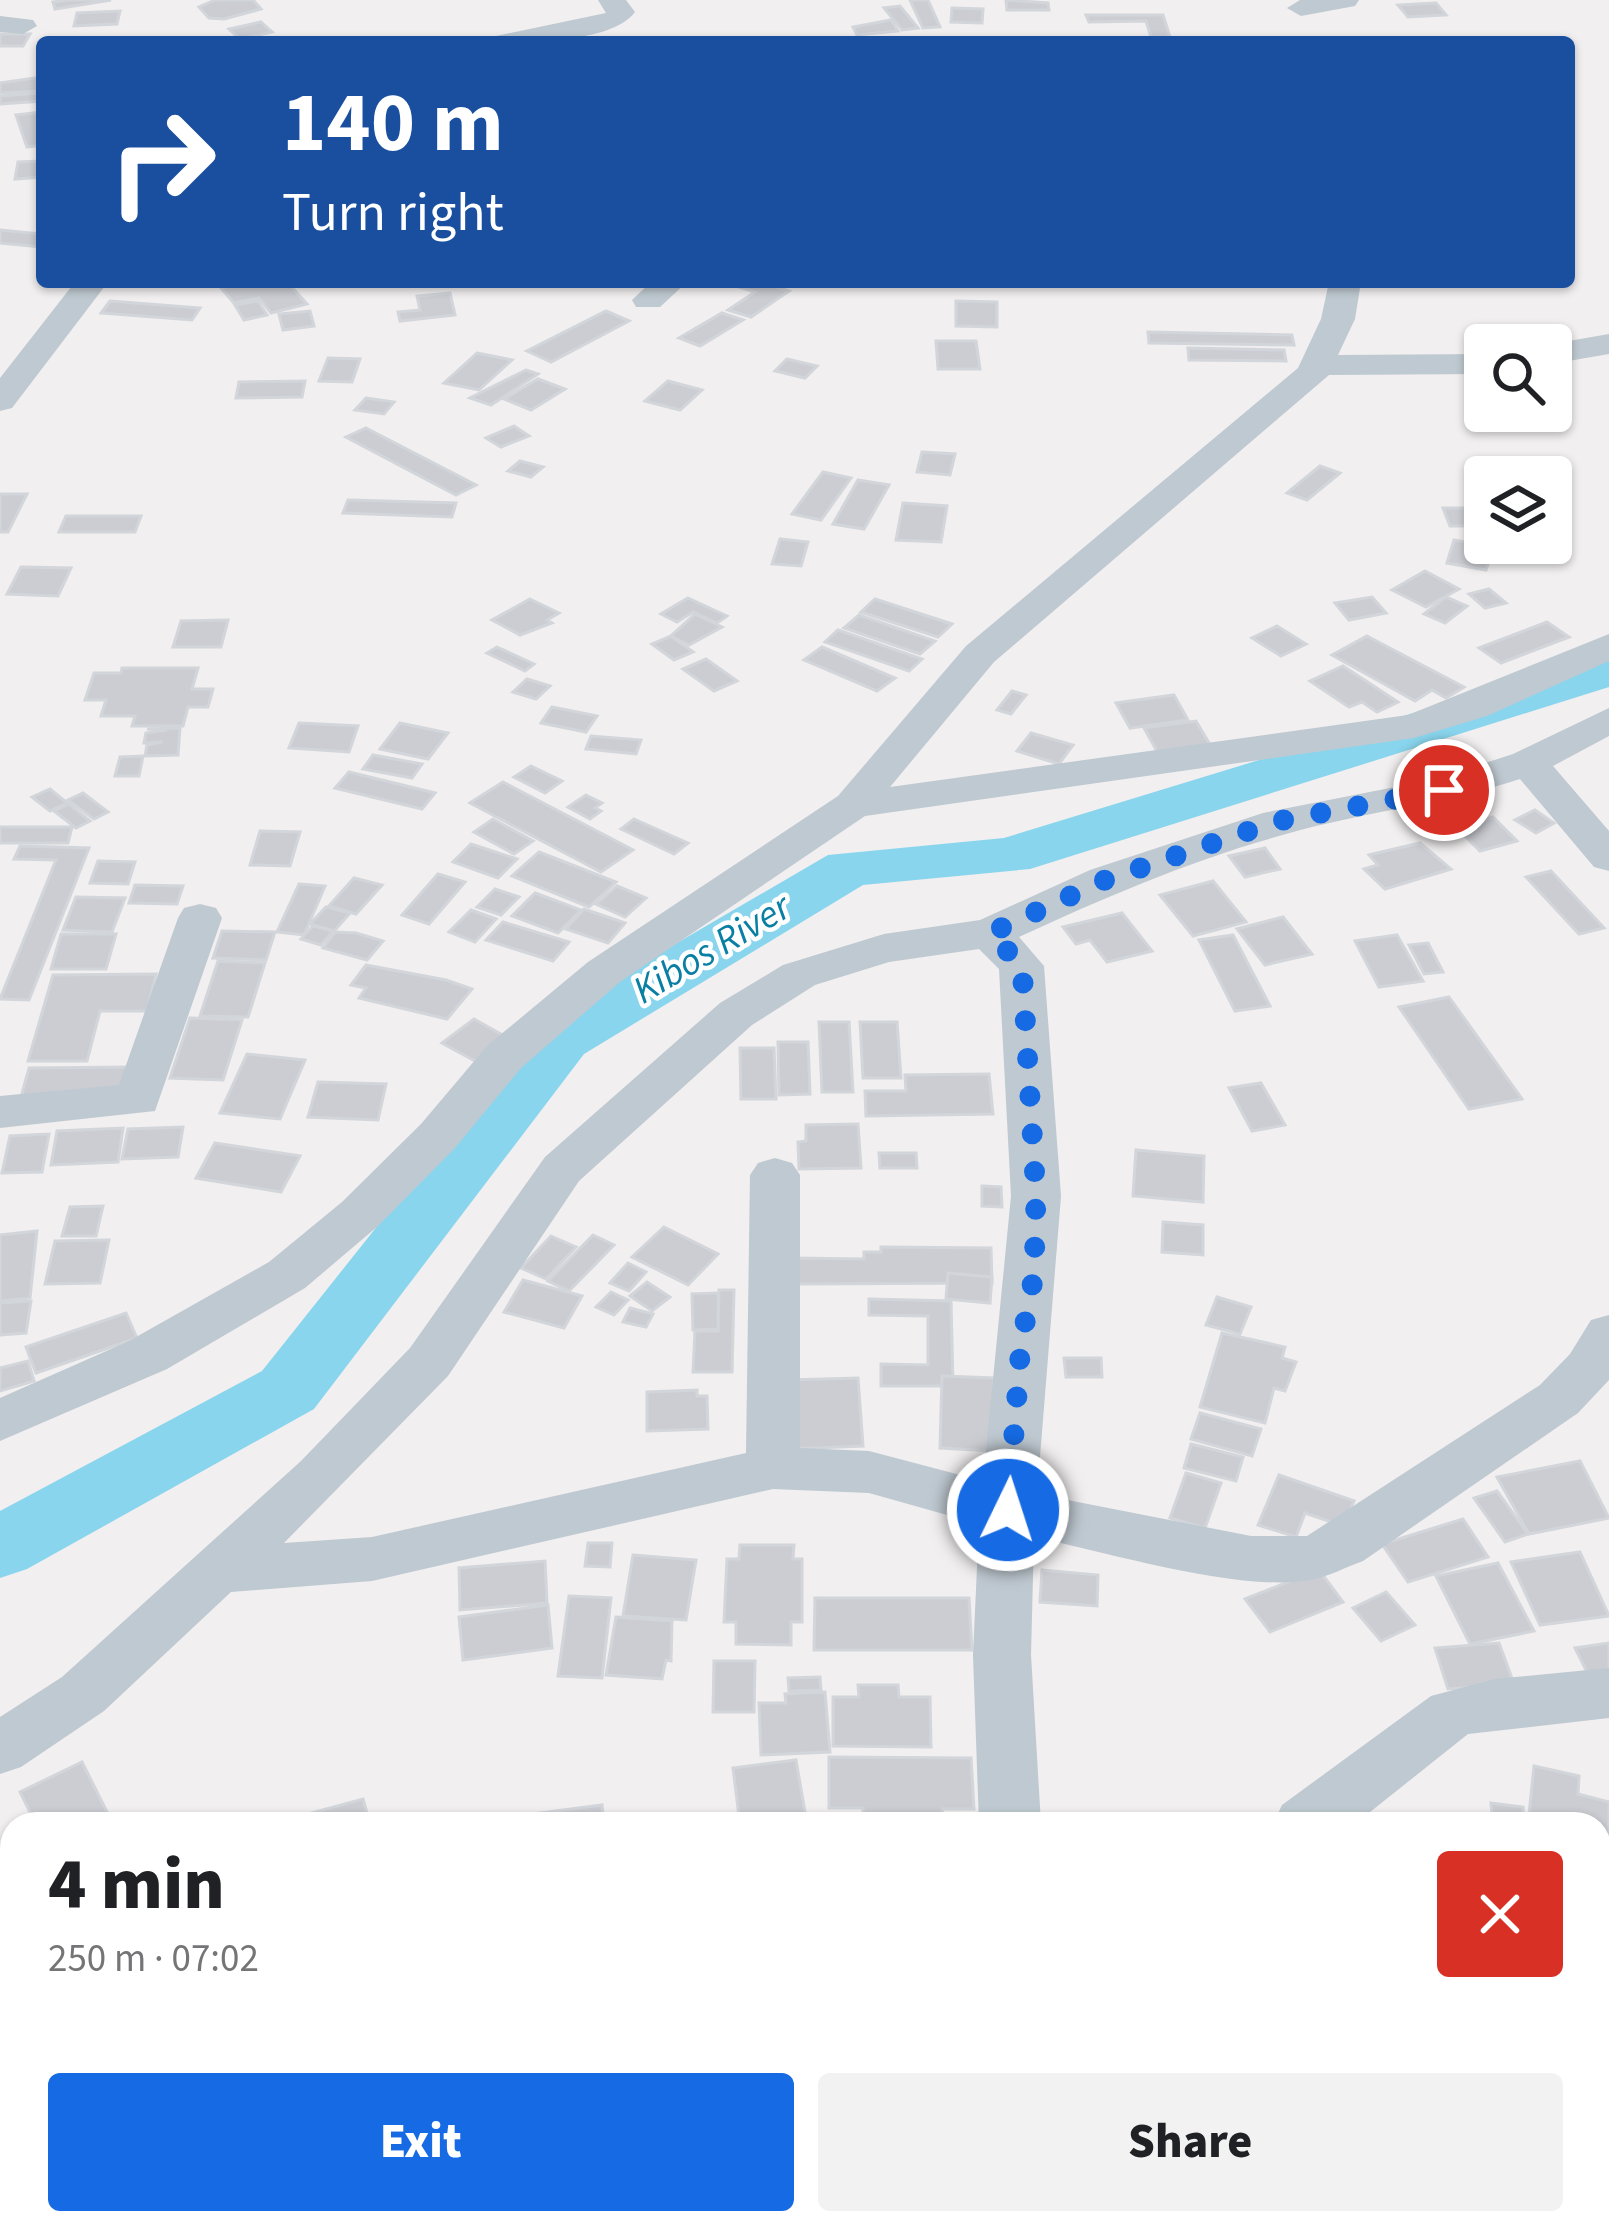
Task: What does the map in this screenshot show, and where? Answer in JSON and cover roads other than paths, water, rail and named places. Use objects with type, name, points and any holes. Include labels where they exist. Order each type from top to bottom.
[{"type":"street","points":[[1309,36],[1299,4],[1345,0]]},
{"type":"street","points":[[526,36],[614,10],[631,36]]},
{"type":"street","points":[[0,401],[87,288]]},
{"type":"street","points":[[0,1421],[148,1354],[287,1275],[360,1214],[438,1136],[504,1057],[604,972],[853,805],[980,654],[1317,365],[1338,319],[1344,288]]},
{"type":"street","points":[[1572,350],[1609,344]]},
{"type":"street","points":[[1317,365],[1464,364]]},
{"type":"street","points":[[853,805],[1414,726],[1473,707],[1609,646]]},
{"type":"street","points":[[0,1749],[82,1694],[223,1570],[429,1362],[562,1169],[681,1058],[736,1014],[799,975],[884,948],[990,933],[1105,880],[1278,821],[1444,790],[1528,764],[1609,720]]},
{"type":"street","points":[[1528,764],[1609,858]]},
{"type":"street","points":[[0,1112],[139,1100],[200,918]]},
{"type":"street","points":[[990,933],[1022,966],[1036,1196],[1034,1275],[1021,1344],[1008,1510],[1002,1655],[1009,1812]]},
{"type":"street","points":[[773,1468],[775,1175]]},
{"type":"street","points":[[223,1570],[394,1555],[773,1468],[869,1472],[1008,1510],[1201,1551],[1309,1558],[1343,1545],[1559,1399],[1589,1368],[1609,1334]]},
{"type":"street","points":[[1322,1812],[1378,1774],[1439,1719],[1500,1705],[1609,1693]]},
{"type":"waterway","name":"Kibos River","points":[[0,1547],[288,1390],[561,1039],[849,868],[1009,856],[1609,669]]}]
